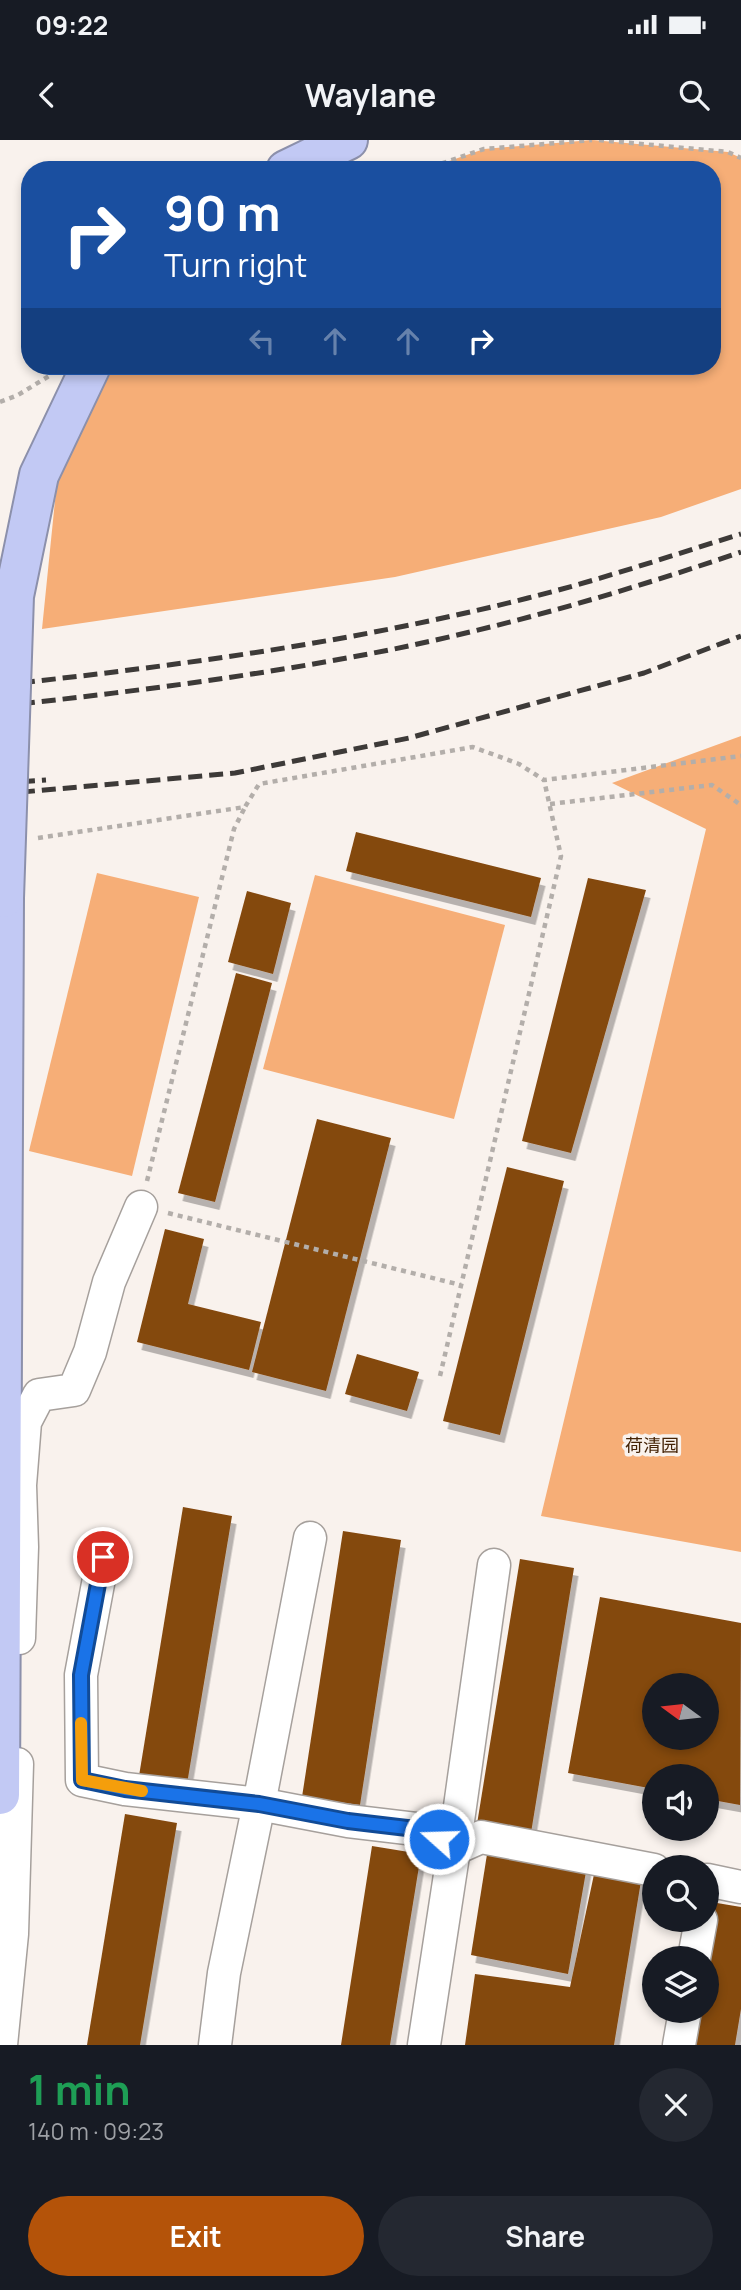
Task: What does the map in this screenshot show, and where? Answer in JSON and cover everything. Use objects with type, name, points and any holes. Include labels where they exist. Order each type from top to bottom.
[{"type":"highway","points":[[305,161],[348,140]]},
{"type":"highway","points":[[0,1795],[4,898],[14,596],[39,475],[72,375]]},
{"type":"highway","points":[[4,898],[13,848]]},
{"type":"lane","points":[[1,2045],[12,1934],[22,1547],[20,1485],[25,1422],[39,1395],[74,1390],[90,1352],[109,1282],[141,1207]]},
{"type":"lane","points":[[215,2045],[224,1973],[310,1538]]},
{"type":"lane","points":[[103,1557],[81,1675],[82,1780],[125,1789],[259,1804],[348,1821],[424,1830],[454,1849]]},
{"type":"lane","points":[[424,2045],[494,1565]]},
{"type":"lane","points":[[454,1849],[481,1837],[642,1868]]},
{"type":"lane","points":[[719,1884],[741,1887]]},
{"type":"lane","points":[[679,2045],[683,2023]]},
{"type":"path","points":[[449,161],[484,149],[592,140]]},
{"type":"path","points":[[598,140],[728,152],[741,158]]},
{"type":"path","points":[[0,402],[61,375]]},
{"type":"path","points":[[461,1285],[141,1207],[234,829],[245,807],[259,784],[473,747],[519,764],[544,780],[741,756]]},
{"type":"path","points":[[440,1376],[561,856],[544,780]]},
{"type":"path","points":[[550,804],[712,785],[741,804]]},
{"type":"path","points":[[13,848],[245,807]]},
{"type":"green space","points":[[592,140],[728,152],[741,158],[741,489],[661,517],[395,577],[42,629],[57,481],[110,375],[721,375],[721,161],[449,161],[484,149]]},
{"type":"green space","name":"荷清园","points":[[741,736],[741,1552],[541,1516],[706,829],[612,783]]},
{"type":"green space","points":[[97,873],[199,897],[132,1176],[29,1151]]},
{"type":"green space","points":[[315,875],[505,925],[454,1119],[263,1069]]},
{"type":"building","points":[[356,832],[541,878],[531,917],[346,871]]},
{"type":"building","points":[[588,878],[646,890],[571,1153],[522,1141]]},
{"type":"building","points":[[247,891],[291,903],[273,974],[228,962]]},
{"type":"building","points":[[236,973],[272,983],[215,1202],[178,1193]]},
{"type":"building","points":[[317,1119],[391,1138],[326,1391],[252,1372]]},
{"type":"building","points":[[507,1167],[564,1181],[500,1435],[443,1421]]},
{"type":"building","points":[[165,1229],[204,1239],[188,1304],[261,1322],[249,1370],[137,1342]]},
{"type":"building","points":[[357,1354],[419,1372],[407,1411],[345,1394]]},
{"type":"building","points":[[183,1507],[232,1516],[187,1784],[139,1776]]},
{"type":"building","points":[[343,1531],[401,1540],[360,1805],[302,1797]]},
{"type":"building","points":[[520,1559],[574,1568],[531,1833],[477,1824]]},
{"type":"building","points":[[600,1597],[741,1623],[740,1805],[719,1801],[719,1764],[642,1764],[642,1787],[568,1773]]},
{"type":"building","points":[[125,1814],[177,1823],[140,2045],[87,2045]]},
{"type":"building","points":[[372,1846],[421,1854],[390,2045],[341,2045]]},
{"type":"building","points":[[488,1848],[587,1866],[568,1974],[471,1955]]},
{"type":"building","points":[[596,1865],[642,1875],[614,2045],[465,2045],[475,1974],[570,1987]]},
{"type":"building","points":[[719,1903],[741,1907],[741,2009],[735,2045],[687,2045],[691,2023],[719,2023],[719,1946],[704,1946],[706,1932],[719,1932]]},
{"type":"railway","points":[[0,685],[266,651],[463,614],[608,576],[741,534]]},
{"type":"railway","points":[[0,706],[198,682],[394,649],[569,606],[741,552]]},
{"type":"railway","points":[[0,794],[235,773],[409,738],[644,673],[741,636]]},
{"type":"railway","points":[[0,783],[46,780]]},
{"type":"slow traffic","points":[[81,1723],[82,1780],[142,1791]]},
{"type":"route","points":[[103,1557],[81,1675],[82,1780],[125,1789],[259,1804],[348,1821],[424,1830],[439,1839]]}]
